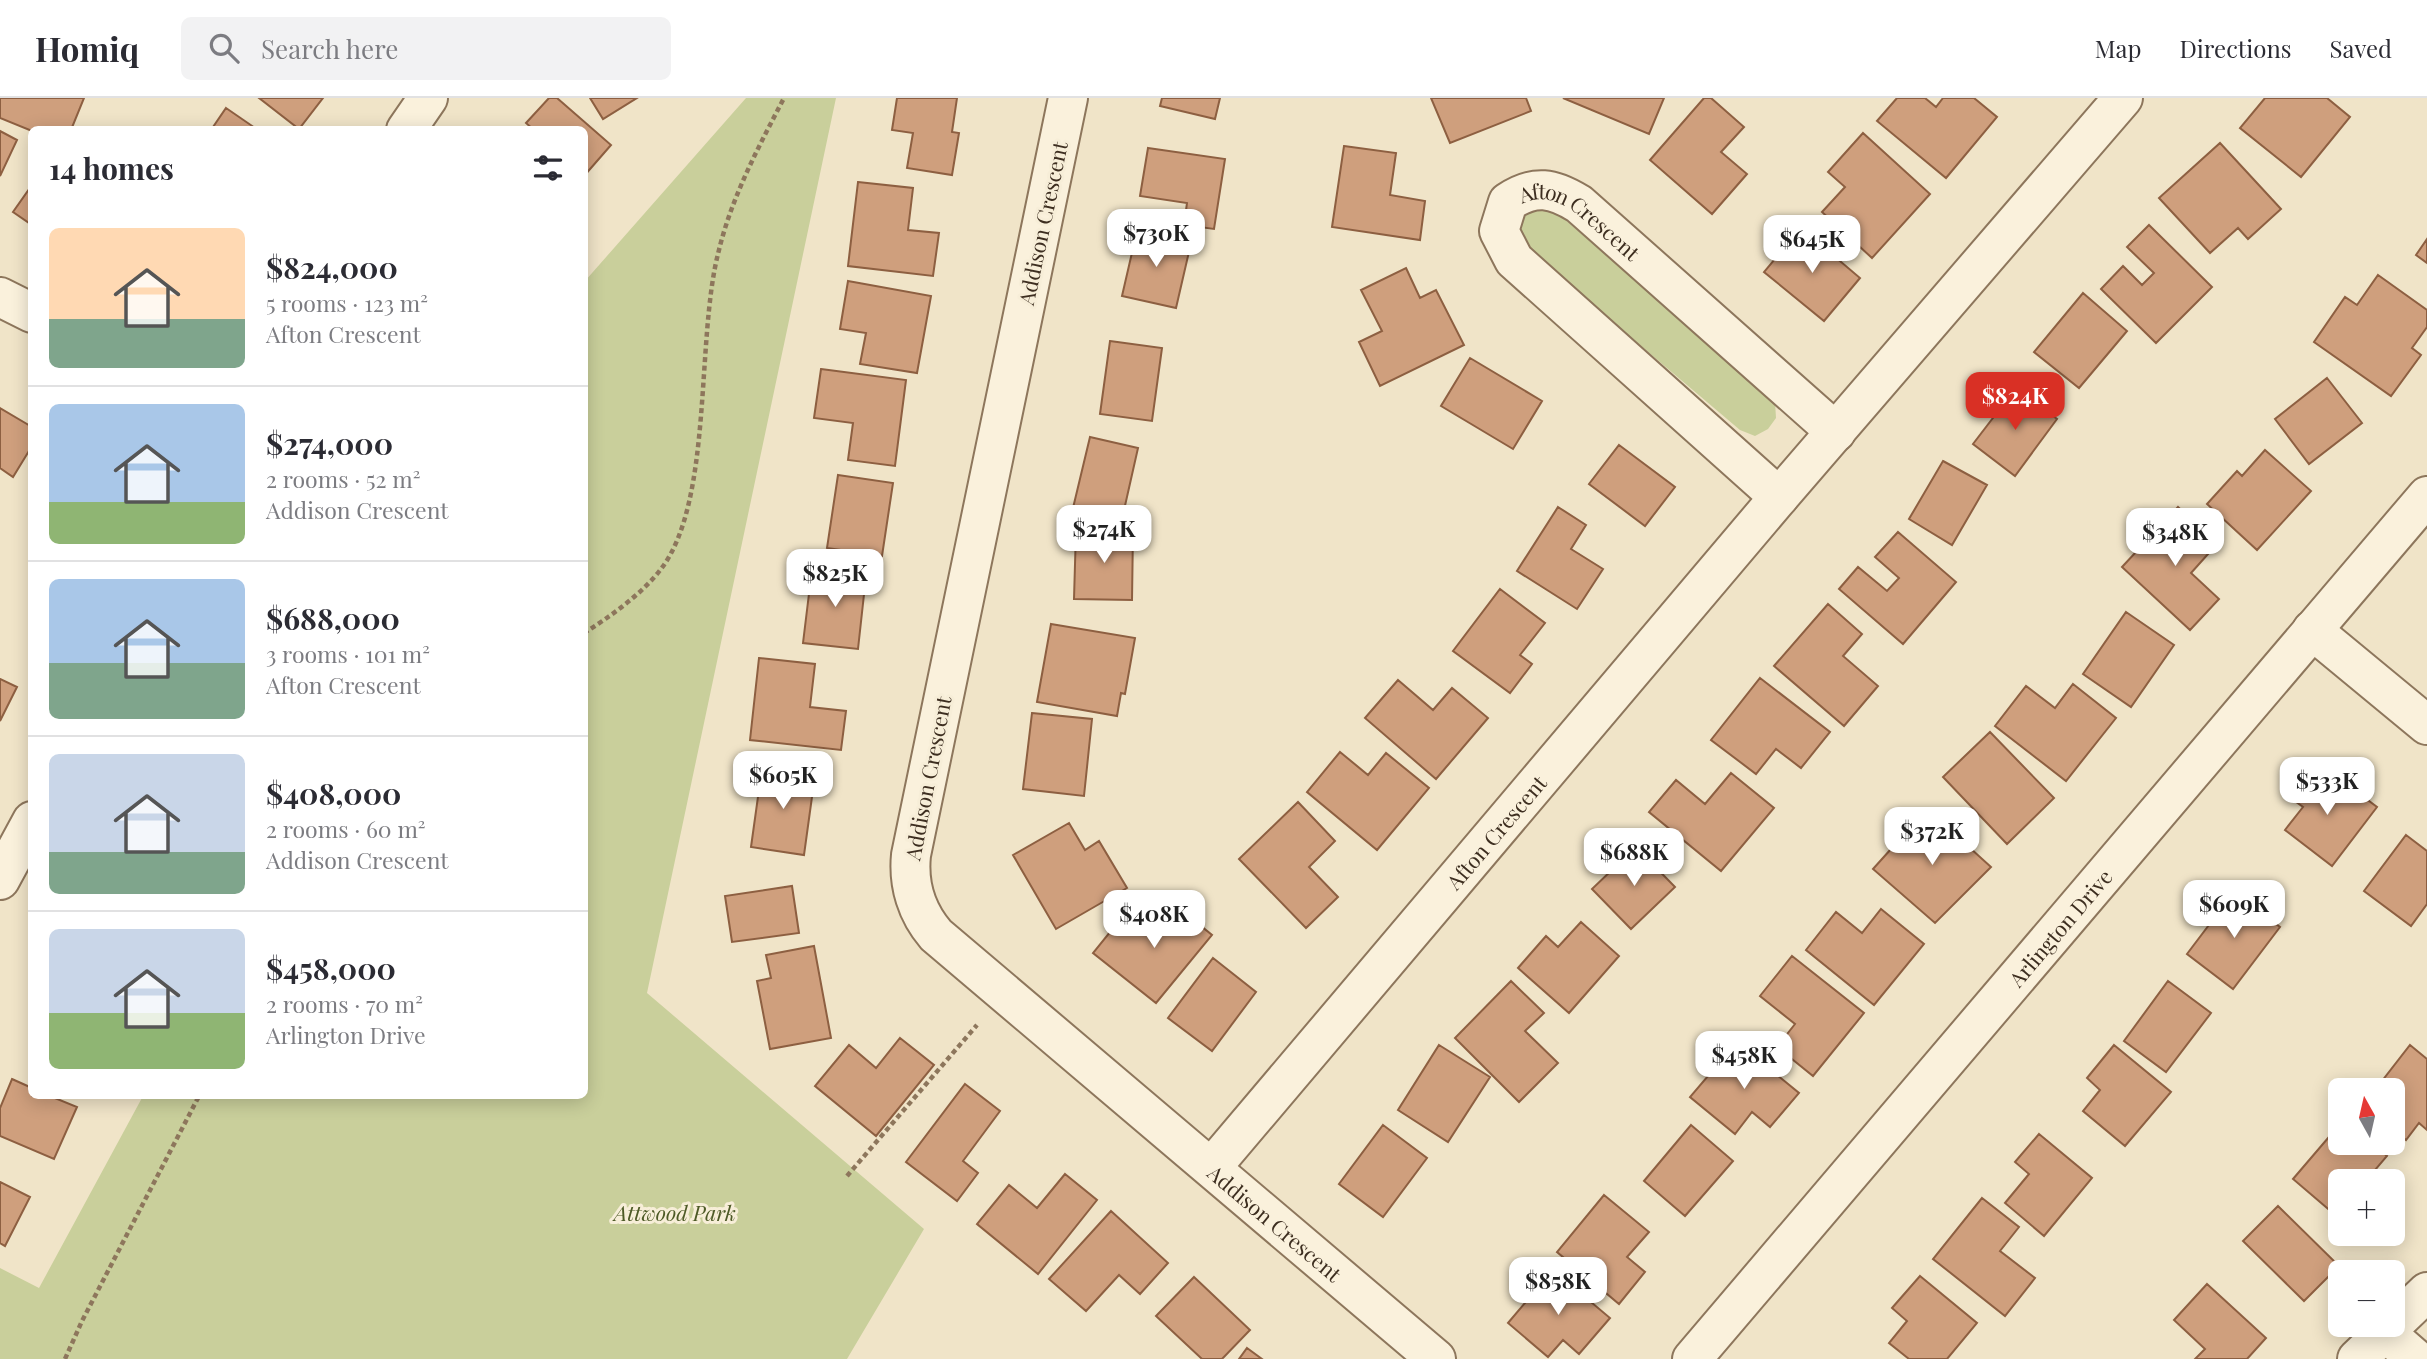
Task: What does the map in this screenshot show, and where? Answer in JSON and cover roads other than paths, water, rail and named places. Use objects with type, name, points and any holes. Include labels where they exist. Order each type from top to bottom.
[{"type":"street","points":[[409,126],[428,98]]},
{"type":"street","name":"Addison Crescent","points":[[1068,98],[911,855],[911,884],[920,911],[936,935],[1436,1359]]},
{"type":"street","name":"Afton Crescent","points":[[1212,1167],[1779,498],[2123,98]]},
{"type":"street","name":"Afton Crescent","points":[[1779,498],[1514,260],[1499,231],[1508,202],[1536,188],[1551,190],[1579,204],[1836,432]]},
{"type":"street","points":[[0,297],[28,311]]},
{"type":"street","name":"Arlington Drive","points":[[1692,1359],[2427,496]]},
{"type":"street","points":[[2312,629],[2427,725]]},
{"type":"street","points":[[4,862],[28,827]]},
{"type":"street","points":[[2405,1313],[2427,1292]]},
{"type":"street","points":[[2357,1359],[2380,1337]]},
{"type":"street","points":[[2391,1337],[2416,1359]]},
{"type":"park label","name":"Attwood Park","points":[[675,1212]]}]
